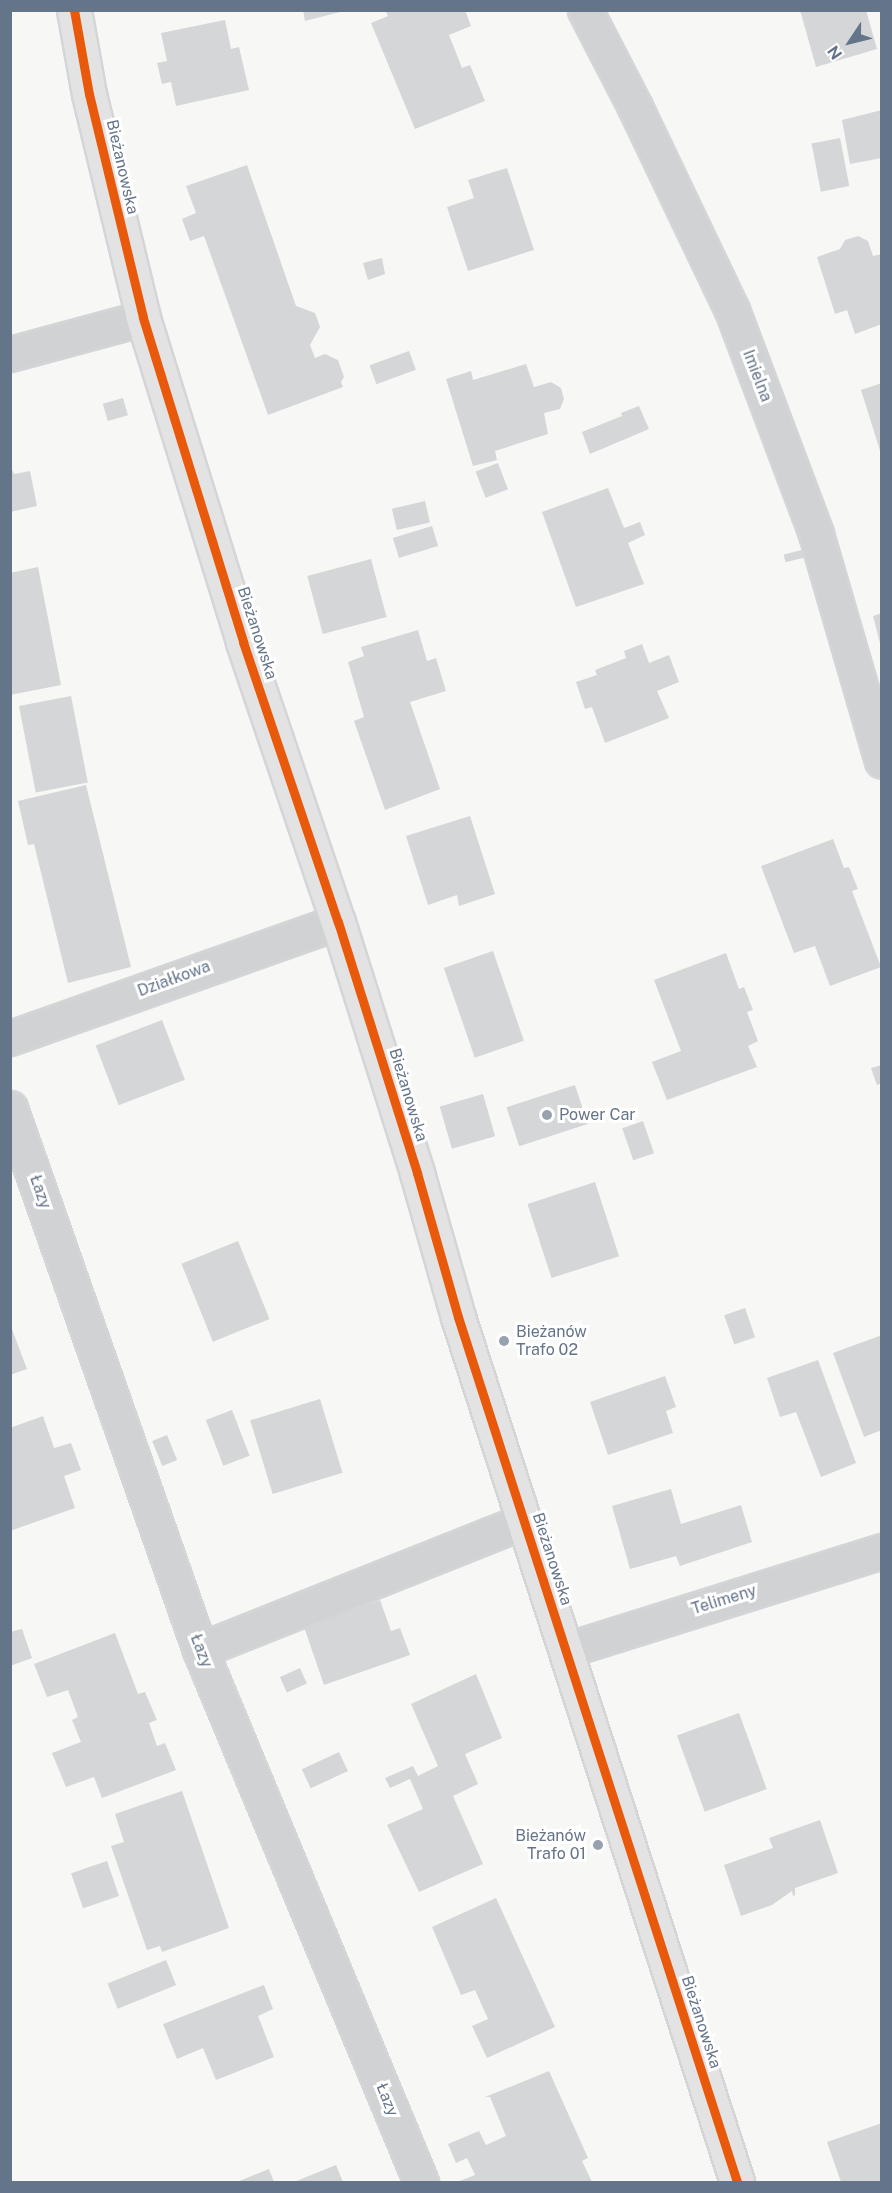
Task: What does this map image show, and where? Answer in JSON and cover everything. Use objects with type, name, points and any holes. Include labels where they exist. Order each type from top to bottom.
[{"type":"street","name":"Bieżanowska","points":[[74,10],[89,94],[143,318],[243,642],[338,922],[524,1521],[737,2182]]},
{"type":"street","name":"Imielna","points":[[585,10],[635,107],[732,310],[816,534],[882,761]]},
{"type":"street","points":[[10,354],[143,318]]},
{"type":"street","name":"Działkowa","points":[[10,1038],[338,922]]},
{"type":"street","name":"Łazy","points":[[10,1108],[201,1650],[421,2182]]},
{"type":"street","points":[[201,1650],[524,1521]]},
{"type":"street","name":"Telimeny","points":[[566,1650],[882,1551]]},
{"type":"building","points":[[303,10],[344,10],[344,11],[305,21]]},
{"type":"building","points":[[385,10],[465,10],[471,26],[449,35],[462,68],[470,65],[485,101],[415,129],[371,23],[388,16]]},
{"type":"building","points":[[800,10],[866,10],[877,49],[816,67]]},
{"type":"building","points":[[225,20],[231,49],[239,47],[249,90],[176,106],[171,82],[162,84],[157,63],[167,61],[161,33]]},
{"type":"building","points":[[882,110],[882,158],[850,164],[842,120]]},
{"type":"building","points":[[840,138],[849,186],[821,192],[812,144]]},
{"type":"building","points":[[247,165],[296,306],[315,313],[320,327],[310,345],[315,358],[325,354],[338,360],[344,377],[341,382],[343,387],[268,415],[204,236],[190,241],[182,219],[196,213],[186,186]]},
{"type":"building","points":[[507,168],[534,250],[468,271],[447,207],[474,198],[468,180]]},
{"type":"building","points":[[858,236],[868,241],[873,256],[882,254],[882,324],[855,334],[847,310],[835,314],[817,257],[840,249],[845,240]]},
{"type":"building","points":[[382,258],[385,274],[368,280],[363,263]]},
{"type":"building","points":[[409,351],[416,370],[376,384],[370,365]]},
{"type":"building","points":[[526,364],[534,387],[551,382],[561,388],[564,399],[560,409],[544,413],[548,434],[495,451],[497,460],[473,466],[446,379],[471,371],[473,380]]},
{"type":"building","points":[[882,383],[882,454],[881,454],[861,390]]},
{"type":"building","points":[[123,398],[128,415],[108,421],[103,404]]},
{"type":"building","points":[[639,406],[649,429],[590,454],[582,432],[622,416],[621,413]]},
{"type":"building","points":[[498,463],[508,489],[486,498],[476,472]]},
{"type":"building","points":[[10,465],[14,474],[30,471],[37,506],[10,512]]},
{"type":"building","points":[[608,488],[624,528],[640,522],[645,535],[628,543],[644,584],[576,607],[542,512]]},
{"type":"building","points":[[425,501],[430,522],[397,530],[392,509]]},
{"type":"building","points":[[432,526],[438,546],[399,558],[393,538]]},
{"type":"building","points":[[802,550],[804,558],[785,562],[784,555]]},
{"type":"building","points":[[371,559],[387,617],[323,634],[307,576]]},
{"type":"building","points":[[38,567],[61,685],[10,695],[10,573]]},
{"type":"building","points":[[882,613],[882,646],[881,647],[873,616]]},
{"type":"building","points":[[418,630],[427,661],[436,658],[446,691],[410,702],[440,789],[385,810],[354,721],[364,717],[348,662],[364,656],[361,647]]},
{"type":"building","points":[[642,644],[649,663],[669,655],[679,682],[657,691],[669,718],[605,743],[592,707],[585,709],[576,682],[597,675],[595,670],[626,658],[624,651]]},
{"type":"building","points":[[71,696],[88,782],[36,792],[19,706]]},
{"type":"building","points":[[86,785],[131,967],[68,983],[34,844],[28,845],[18,801]]},
{"type":"building","points":[[470,816],[495,894],[459,906],[457,895],[428,905],[406,836]]},
{"type":"building","points":[[833,839],[844,868],[849,867],[858,889],[852,891],[881,967],[830,986],[815,946],[794,953],[761,866]]},
{"type":"building","points":[[493,951],[524,1041],[475,1058],[444,968]]},
{"type":"building","points":[[726,953],[739,989],[744,987],[753,1010],[747,1012],[758,1041],[748,1046],[757,1067],[667,1100],[652,1062],[681,1051],[654,980]]},
{"type":"building","points":[[162,1020],[185,1080],[119,1105],[96,1045]]},
{"type":"building","points":[[882,1065],[882,1083],[877,1085],[871,1068]]},
{"type":"building","name":"Power Car","points":[[575,1085],[588,1124],[519,1146],[507,1107]]},
{"type":"building","points":[[483,1094],[495,1136],[452,1149],[440,1106]]},
{"type":"building","points":[[643,1121],[654,1153],[633,1160],[622,1128]]},
{"type":"building","points":[[595,1182],[619,1256],[552,1278],[527,1204]]},
{"type":"building","points":[[238,1241],[269,1319],[213,1342],[181,1264]]},
{"type":"building","points":[[745,1308],[755,1337],[734,1344],[724,1315]]},
{"type":"building","points":[[10,1324],[27,1369],[10,1375]]},
{"type":"building","points":[[882,1335],[882,1430],[864,1437],[833,1353]]},
{"type":"building","points":[[818,1360],[856,1463],[821,1477],[796,1412],[780,1417],[767,1378]]},
{"type":"building","points":[[665,1376],[676,1407],[666,1411],[673,1433],[608,1455],[590,1402]]},
{"type":"building","points":[[320,1399],[343,1473],[273,1494],[250,1420]]},
{"type":"building","points":[[232,1410],[250,1456],[223,1466],[206,1420]]},
{"type":"building","points":[[43,1416],[54,1448],[71,1443],[81,1470],[64,1476],[75,1508],[10,1531],[10,1428]]},
{"type":"building","points":[[167,1435],[177,1460],[162,1466],[152,1441]]},
{"type":"building","points":[[671,1489],[681,1524],[741,1505],[752,1542],[680,1566],[676,1556],[630,1569],[612,1506]]},
{"type":"building","points":[[380,1600],[391,1631],[400,1628],[410,1655],[324,1685],[304,1627]]},
{"type":"building","points":[[22,1629],[32,1658],[10,1666],[10,1632]]},
{"type":"building","points":[[115,1633],[138,1694],[145,1692],[157,1720],[149,1723],[157,1746],[165,1743],[176,1770],[102,1798],[94,1777],[66,1787],[52,1753],[81,1742],[72,1720],[78,1717],[68,1690],[47,1697],[34,1664]]},
{"type":"building","points":[[300,1668],[307,1684],[287,1692],[280,1677]]},
{"type":"building","points":[[476,1674],[502,1738],[465,1754],[478,1784],[453,1796],[483,1864],[419,1892],[387,1825],[423,1809],[410,1779],[390,1788],[385,1778],[413,1766],[418,1776],[438,1766],[411,1704]]},
{"type":"building","points":[[739,1713],[767,1789],[705,1812],[677,1736]]},
{"type":"building","points":[[339,1752],[348,1771],[311,1788],[302,1769]]},
{"type":"building","points":[[182,1791],[229,1928],[162,1952],[160,1946],[147,1950],[111,1846],[124,1842],[115,1814]]},
{"type":"building","points":[[820,1820],[838,1873],[795,1888],[795,1895],[793,1896],[792,1891],[772,1905],[741,1916],[724,1865],[773,1848],[769,1838]]},
{"type":"building","points":[[107,1861],[119,1896],[83,1908],[71,1873]]},
{"type":"building","points":[[496,1898],[555,2027],[487,2058],[472,2026],[488,2019],[475,1990],[461,1995],[432,1927]]},
{"type":"building","points":[[166,1960],[176,1985],[118,2009],[108,1984]]},
{"type":"building","points":[[264,1985],[273,2009],[258,2016],[274,2057],[216,2080],[203,2048],[177,2059],[163,2024]]},
{"type":"building","points":[[549,2071],[588,2158],[582,2161],[592,2182],[457,2182],[475,2175],[467,2158],[456,2163],[448,2144],[479,2131],[486,2145],[506,2136],[490,2097],[485,2097]]},
{"type":"building","points":[[882,2123],[882,2182],[841,2182],[827,2142]]},
{"type":"building","points":[[336,2165],[343,2182],[294,2182]]},
{"type":"building","points":[[269,2169],[274,2182],[237,2182]]},
{"type":"cycle path","points":[[74,10],[89,94],[143,318],[243,642],[338,922],[417,1173],[458,1317],[737,2182]]},
{"type":"place","name":"Power Car","points":[[547,1115]]},
{"type":"place","name":"Bieżanów Trafo 02","points":[[504,1341]]},
{"type":"place","name":"Bieżanów Trafo 01","points":[[598,1845]]}]
